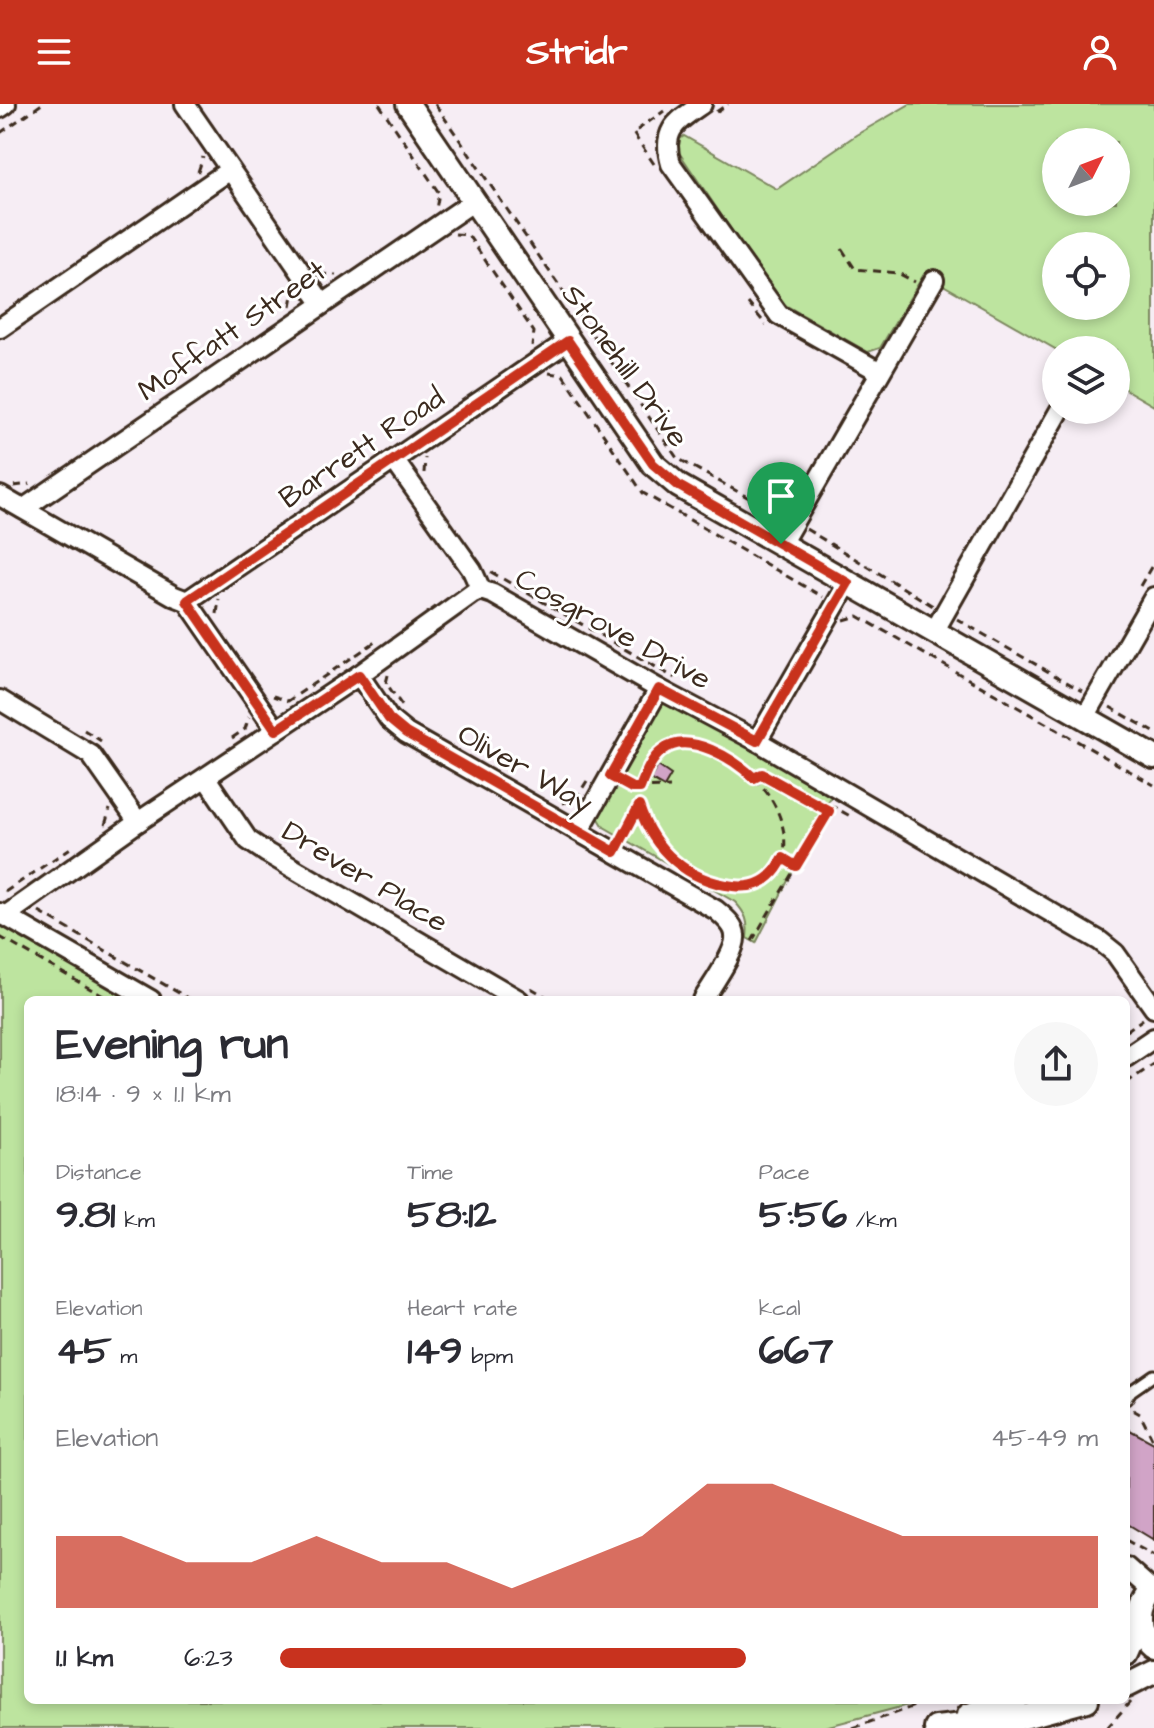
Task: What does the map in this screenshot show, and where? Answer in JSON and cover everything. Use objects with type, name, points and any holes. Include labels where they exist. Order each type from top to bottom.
[{"type":"street","points":[[0,108],[6,104]]},
{"type":"street","points":[[185,104],[322,303]]},
{"type":"street","name":"Stonehill Drive","points":[[408,104],[653,464],[679,486],[1154,757]]},
{"type":"street","points":[[702,104],[679,120],[668,133],[666,148],[671,164],[779,315],[880,372]]},
{"type":"street","points":[[0,328],[230,170]]},
{"type":"street","name":"Moffatt Street","points":[[23,509],[474,201]]},
{"type":"street","points":[[781,544],[931,285]]},
{"type":"street","name":"Barrett Road","points":[[187,601],[568,341]]},
{"type":"street","points":[[935,630],[1052,424]]},
{"type":"street","points":[[394,460],[472,570],[481,590]]},
{"type":"street","points":[[7,491],[23,509],[187,601],[276,730]]},
{"type":"street","points":[[757,741],[848,583]]},
{"type":"street","name":"Cosgrove Drive","points":[[3,914],[24,903],[138,822],[481,590],[631,662],[659,689],[757,741],[1100,941],[1115,953],[1145,1015]]},
{"type":"street","points":[[1085,717],[1154,597]]},
{"type":"street","name":"Oliver Way","points":[[359,675],[383,694],[389,719],[406,733],[716,910],[730,922],[736,936],[732,950],[705,996]]},
{"type":"street","points":[[579,831],[659,689]]},
{"type":"street","points":[[0,700],[91,755],[138,822]]},
{"type":"street","name":"Drever Place","points":[[206,778],[248,840],[267,853],[522,992]]},
{"type":"street","points":[[3,914],[144,996]]},
{"type":"street","points":[[1130,1054],[1154,1038]]},
{"type":"street","points":[[1130,1570],[1154,1591],[1142,1607],[1141,1619],[1143,1632],[1154,1647]]},
{"type":"street","points":[[1130,1644],[1141,1619]]},
{"type":"street","points":[[1130,1690],[1154,1672]]},
{"type":"street","points":[[929,1728],[1003,1704]]},
{"type":"street","points":[[936,1728],[1016,1719],[1072,1704]]},
{"type":"lane","points":[[1130,1393],[1154,1375]]},
{"type":"path","points":[[0,133],[42,104]]},
{"type":"path","points":[[435,104],[677,458],[794,522],[930,604]]},
{"type":"path","points":[[842,249],[855,269],[898,273],[931,285]]},
{"type":"path","points":[[318,271],[335,276],[347,268]]},
{"type":"path","points":[[424,474],[425,457]]},
{"type":"path","points":[[7,491],[30,484],[38,478]]},
{"type":"path","points":[[489,571],[631,662],[675,677]]},
{"type":"path","points":[[212,584],[222,597],[218,599],[215,612],[223,624]]},
{"type":"path","points":[[844,620],[858,616],[1154,785]]},
{"type":"path","points":[[959,620],[1081,690]]},
{"type":"path","points":[[272,695],[288,701],[380,638]]},
{"type":"path","points":[[390,670],[383,694],[407,713]]},
{"type":"path","points":[[1111,707],[1154,732]]},
{"type":"path","points":[[221,745],[245,729],[247,713]]},
{"type":"path","points":[[75,725],[100,739],[108,751]]},
{"type":"path","points":[[615,852],[639,806],[640,788],[651,763],[663,749],[678,744],[715,751],[754,778],[771,797],[784,827],[787,840],[783,858],[773,875],[756,886],[706,882],[689,873],[651,835],[639,806]]},
{"type":"path","points":[[754,778],[762,774],[829,811]]},
{"type":"path","points":[[556,799],[562,803],[575,800],[590,776]]},
{"type":"path","points":[[610,776],[632,788],[670,787]]},
{"type":"path","points":[[106,824],[110,809],[107,803]]},
{"type":"path","points":[[752,941],[832,806],[864,824]]},
{"type":"path","points":[[5,892],[81,841]]},
{"type":"path","points":[[783,858],[796,866]]},
{"type":"path","points":[[0,889],[184,996]]},
{"type":"path","points":[[44,915],[46,903]]},
{"type":"path","points":[[0,937],[103,996]]},
{"type":"path","points":[[1145,1015],[1154,1038]]},
{"type":"path","points":[[1130,1080],[1154,1064]]},
{"type":"path","points":[[1130,1408],[1140,1414],[1154,1442]]},
{"type":"path","points":[[1130,1542],[1154,1556]]},
{"type":"path","points":[[853,1728],[920,1704]]},
{"type":"path","points":[[1107,1728],[1130,1704]]},
{"type":"green space","points":[[910,104],[1154,104],[1154,406],[1130,392],[1130,336],[1042,336],[1042,341],[924,274],[880,348],[868,352],[780,302],[678,151],[680,139],[684,136],[777,189],[856,135]]},
{"type":"green space","points":[[664,698],[834,791],[756,943],[747,938],[746,918],[735,902],[604,827],[598,817],[597,810],[656,705]]},
{"type":"green space","points":[[0,922],[128,996],[24,996],[24,1704],[912,1704],[821,1728],[0,1728]]},
{"type":"building","points":[[658,766],[671,775],[664,787],[650,779]]},
{"type":"building","points":[[1130,1430],[1154,1443],[1154,1540],[1130,1525]]},
{"type":"route","points":[[568,341],[653,464],[679,486],[781,544],[848,583],[757,741],[659,689],[610,776],[632,788],[640,788],[651,763],[663,749],[678,744],[693,745],[715,751],[754,778],[762,774],[829,811],[796,866],[783,858],[773,875],[756,886],[706,882],[689,873],[651,835],[639,806],[615,852],[406,733],[389,719],[359,675],[276,730],[187,601],[568,341]]}]
